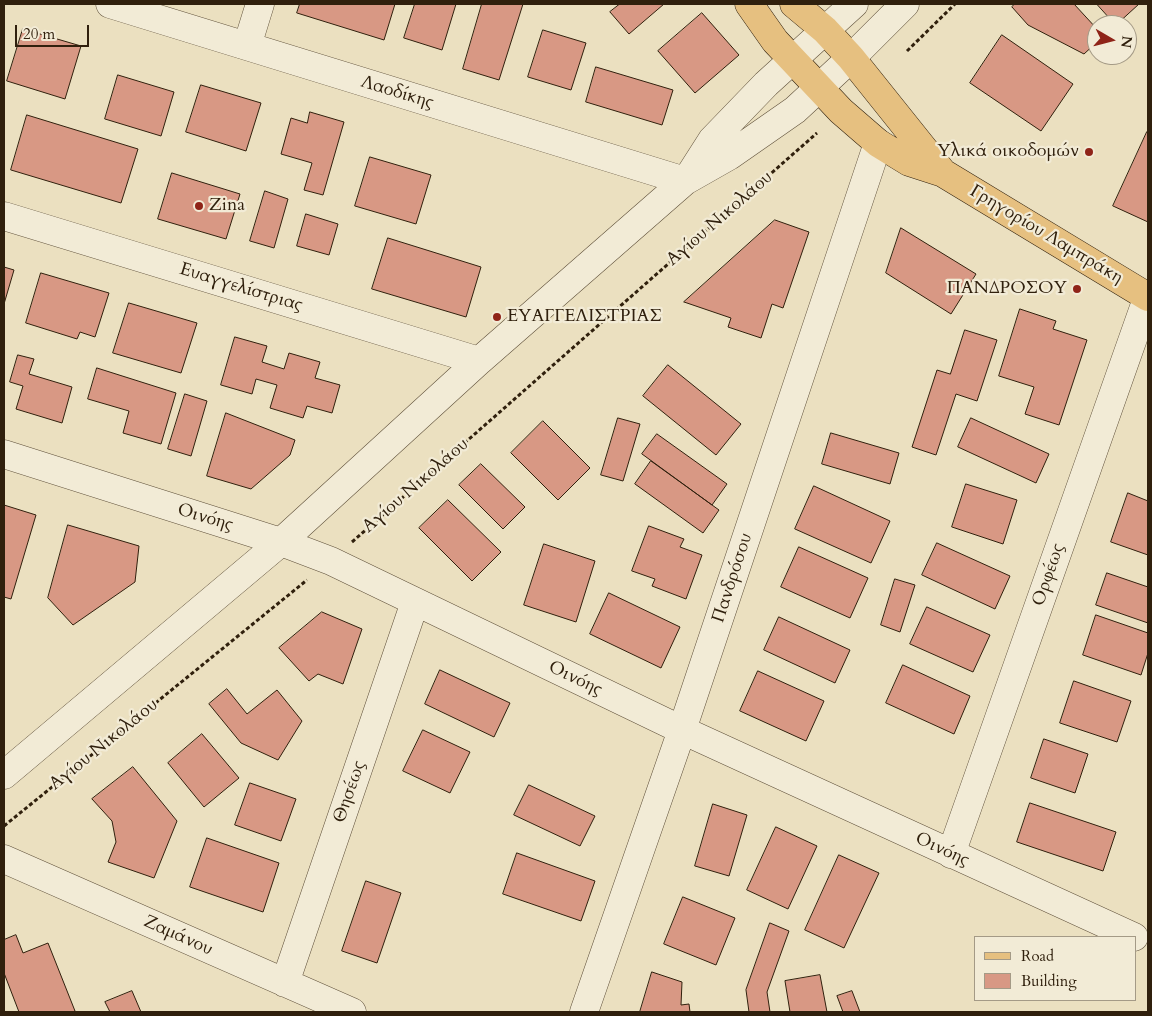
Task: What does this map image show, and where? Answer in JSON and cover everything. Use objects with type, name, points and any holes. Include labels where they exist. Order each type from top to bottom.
[{"type":"main road","name":"Γρηγορίου Λαμπράκη","points":[[749,4],[775,41],[841,111],[878,143],[909,162],[944,173],[1148,296]]},
{"type":"main road","name":"Γρηγορίου Λαμπράκη","points":[[794,4],[825,30],[851,58],[944,173]]},
{"type":"street","name":"Λαοδίκης","points":[[110,4],[685,182]]},
{"type":"street","points":[[247,46],[260,4]]},
{"type":"street","points":[[685,182],[712,140],[792,59],[854,4]]},
{"type":"street","points":[[4,775],[281,542],[479,361],[685,182],[729,156],[795,110],[905,4]]},
{"type":"street","name":"Πανδρόσου","points":[[584,1012],[682,730],[878,143]]},
{"type":"street","name":"Ευαγγελίστριας","points":[[4,216],[479,361]]},
{"type":"street","name":"Ορφέως","points":[[951,854],[1148,296]]},
{"type":"street","name":"Οινόης","points":[[4,454],[281,542],[331,561],[682,730],[1131,936]]},
{"type":"street","name":"Θησέως","points":[[285,983],[415,602]]},
{"type":"street","name":"Ζαμάνου","points":[[4,859],[352,1012]]},
{"type":"path","points":[[907,51],[955,4]]},
{"type":"path","name":"Αγίου Νικολάου","points":[[4,826],[331,561],[817,133]]},
{"type":"building","points":[[300,4],[395,4],[384,40],[297,13]]},
{"type":"building","points":[[415,4],[456,4],[442,50],[404,38]]},
{"type":"building","points":[[482,4],[523,4],[499,80],[463,69]]},
{"type":"building","points":[[620,4],[664,4],[629,34],[610,12]]},
{"type":"building","points":[[1015,4],[1074,4],[1087,18],[1087,51],[1084,54],[1028,25],[1012,7]]},
{"type":"building","points":[[1097,4],[1139,4],[1127,15],[1107,15]]},
{"type":"building","points":[[702,13],[739,55],[695,93],[658,51]]},
{"type":"building","points":[[23,29],[81,46],[65,99],[7,81]]},
{"type":"building","points":[[543,30],[586,43],[571,90],[528,77]]},
{"type":"building","points":[[1002,35],[1073,84],[1041,131],[970,83]]},
{"type":"building","points":[[596,67],[673,90],[662,125],[586,102]]},
{"type":"building","points":[[118,75],[174,92],[161,136],[105,119]]},
{"type":"building","points":[[201,85],[261,103],[246,151],[186,132]]},
{"type":"building","points":[[310,112],[344,122],[323,195],[304,190],[312,163],[281,154],[291,118],[307,123]]},
{"type":"building","points":[[27,115],[138,149],[121,203],[11,170]]},
{"type":"building","points":[[1148,133],[1148,222],[1113,206]]},
{"type":"building","points":[[370,157],[431,175],[416,224],[355,206]]},
{"type":"building","name":"Zina","points":[[172,173],[240,194],[226,239],[158,219]]},
{"type":"building","points":[[265,191],[288,199],[274,248],[250,241]]},
{"type":"building","points":[[306,214],[338,224],[329,255],[297,246]]},
{"type":"building","points":[[775,220],[809,232],[783,308],[772,304],[761,338],[728,327],[731,318],[684,302]]},
{"type":"building","points":[[901,228],[976,274],[951,314],[886,273]]},
{"type":"building","points":[[388,238],[481,267],[466,317],[372,289]]},
{"type":"building","points":[[4,267],[14,270],[4,304]]},
{"type":"building","points":[[41,273],[109,293],[95,337],[80,332],[77,339],[26,323]]},
{"type":"building","points":[[129,303],[197,323],[181,373],[113,353]]},
{"type":"building","points":[[1020,309],[1056,321],[1053,329],[1087,340],[1059,425],[1025,414],[1034,387],[999,376]]},
{"type":"building","points":[[965,330],[997,340],[977,401],[956,394],[936,455],[912,447],[937,370],[950,374]]},
{"type":"building","points":[[235,337],[267,346],[262,362],[284,369],[289,353],[320,362],[315,378],[340,385],[332,413],[307,406],[303,418],[270,408],[277,385],[256,379],[252,394],[221,385]]},
{"type":"building","points":[[18,355],[34,359],[29,374],[72,387],[62,423],[16,409],[23,386],[10,382]]},
{"type":"building","points":[[668,365],[741,424],[716,455],[643,396]]},
{"type":"building","points":[[97,368],[176,393],[161,444],[123,433],[129,411],[88,399]]},
{"type":"building","points":[[185,394],[207,401],[191,456],[168,449]]},
{"type":"building","points":[[226,413],[295,440],[290,455],[251,489],[207,476]]},
{"type":"building","points":[[618,418],[640,424],[623,481],[601,475]]},
{"type":"building","points":[[971,418],[1049,454],[1036,483],[958,447]]},
{"type":"building","points":[[543,421],[590,468],[558,500],[511,453]]},
{"type":"building","points":[[831,433],[899,453],[890,484],[822,464]]},
{"type":"building","points":[[657,434],[727,484],[712,505],[642,454]]},
{"type":"building","points":[[651,461],[719,510],[703,533],[635,484]]},
{"type":"building","points":[[481,464],[525,507],[503,529],[459,485]]},
{"type":"building","points":[[966,484],[1017,500],[1003,544],[952,527]]},
{"type":"building","points":[[814,486],[890,521],[871,563],[795,529]]},
{"type":"building","points":[[1128,493],[1148,501],[1148,555],[1111,542]]},
{"type":"building","points":[[448,500],[501,552],[472,581],[419,528]]},
{"type":"building","points":[[4,505],[36,515],[11,599],[4,597]]},
{"type":"building","points":[[68,525],[139,546],[135,582],[73,625],[48,598]]},
{"type":"building","points":[[649,526],[684,539],[680,547],[702,555],[686,599],[652,586],[655,579],[632,571]]},
{"type":"building","points":[[937,543],[1010,576],[995,609],[922,575]]},
{"type":"building","points":[[544,544],[595,561],[576,622],[524,605]]},
{"type":"building","points":[[799,547],[868,578],[850,618],[781,587]]},
{"type":"building","points":[[1107,573],[1148,587],[1148,623],[1096,605]]},
{"type":"building","points":[[895,579],[915,585],[900,632],[881,625]]},
{"type":"building","points":[[609,593],[680,627],[661,668],[590,634]]},
{"type":"building","points":[[927,607],[990,635],[973,672],[910,644]]},
{"type":"building","points":[[322,612],[362,629],[343,684],[318,674],[309,681],[279,648]]},
{"type":"building","points":[[1096,615],[1148,633],[1148,653],[1141,675],[1083,655]]},
{"type":"building","points":[[779,617],[850,650],[835,683],[764,650]]},
{"type":"building","points":[[903,665],[970,696],[954,734],[886,703]]},
{"type":"building","points":[[440,670],[510,703],[494,737],[425,704]]},
{"type":"building","points":[[758,671],[824,701],[806,741],[740,711]]},
{"type":"building","points":[[1074,681],[1131,701],[1117,742],[1060,723]]},
{"type":"building","points":[[227,689],[247,714],[277,690],[302,721],[278,760],[241,743],[209,704]]},
{"type":"building","points":[[423,730],[470,752],[450,793],[403,771]]},
{"type":"building","points":[[202,734],[239,778],[204,807],[168,763]]},
{"type":"building","points":[[1044,739],[1088,754],[1075,793],[1031,778]]},
{"type":"building","points":[[133,767],[177,821],[154,878],[108,862],[116,842],[112,821],[92,799]]},
{"type":"building","points":[[250,783],[296,799],[281,841],[235,825]]},
{"type":"building","points":[[529,785],[595,816],[580,846],[514,815]]},
{"type":"building","points":[[1030,803],[1116,832],[1103,871],[1017,842]]},
{"type":"building","points":[[713,804],[747,815],[729,876],[695,866]]},
{"type":"building","points":[[776,827],[817,846],[788,909],[747,890]]},
{"type":"building","points":[[207,838],[279,863],[263,912],[190,887]]},
{"type":"building","points":[[517,853],[595,881],[581,921],[503,894]]},
{"type":"building","points":[[839,855],[879,873],[844,948],[805,930]]},
{"type":"building","points":[[366,881],[401,893],[377,963],[342,951]]},
{"type":"building","points":[[683,897],[735,918],[716,965],[664,944]]},
{"type":"building","points":[[770,923],[789,931],[767,992],[770,1012],[749,1012],[746,990]]},
{"type":"building","points":[[16,935],[23,953],[48,943],[75,1011],[19,1012],[4,973],[4,940]]},
{"type":"building","points":[[652,972],[682,982],[681,1005],[689,1004],[690,1012],[640,1012]]},
{"type":"building","points":[[820,975],[827,1012],[790,1012],[785,981]]},
{"type":"building","points":[[132,991],[141,1012],[110,1012],[105,1002]]},
{"type":"building","points":[[852,991],[860,1012],[843,1012],[837,996]]},
{"type":"place","name":"Υλικά οικοδομών","points":[[1089,152]]},
{"type":"place","name":"Zina","points":[[199,206]]},
{"type":"place","name":"ΠΑΝΔΡΟΣΟΥ","points":[[1077,289]]},
{"type":"place","name":"ΕΥΑΓΓΕΛΙΣΤΡΙΑΣ","points":[[497,317]]}]
